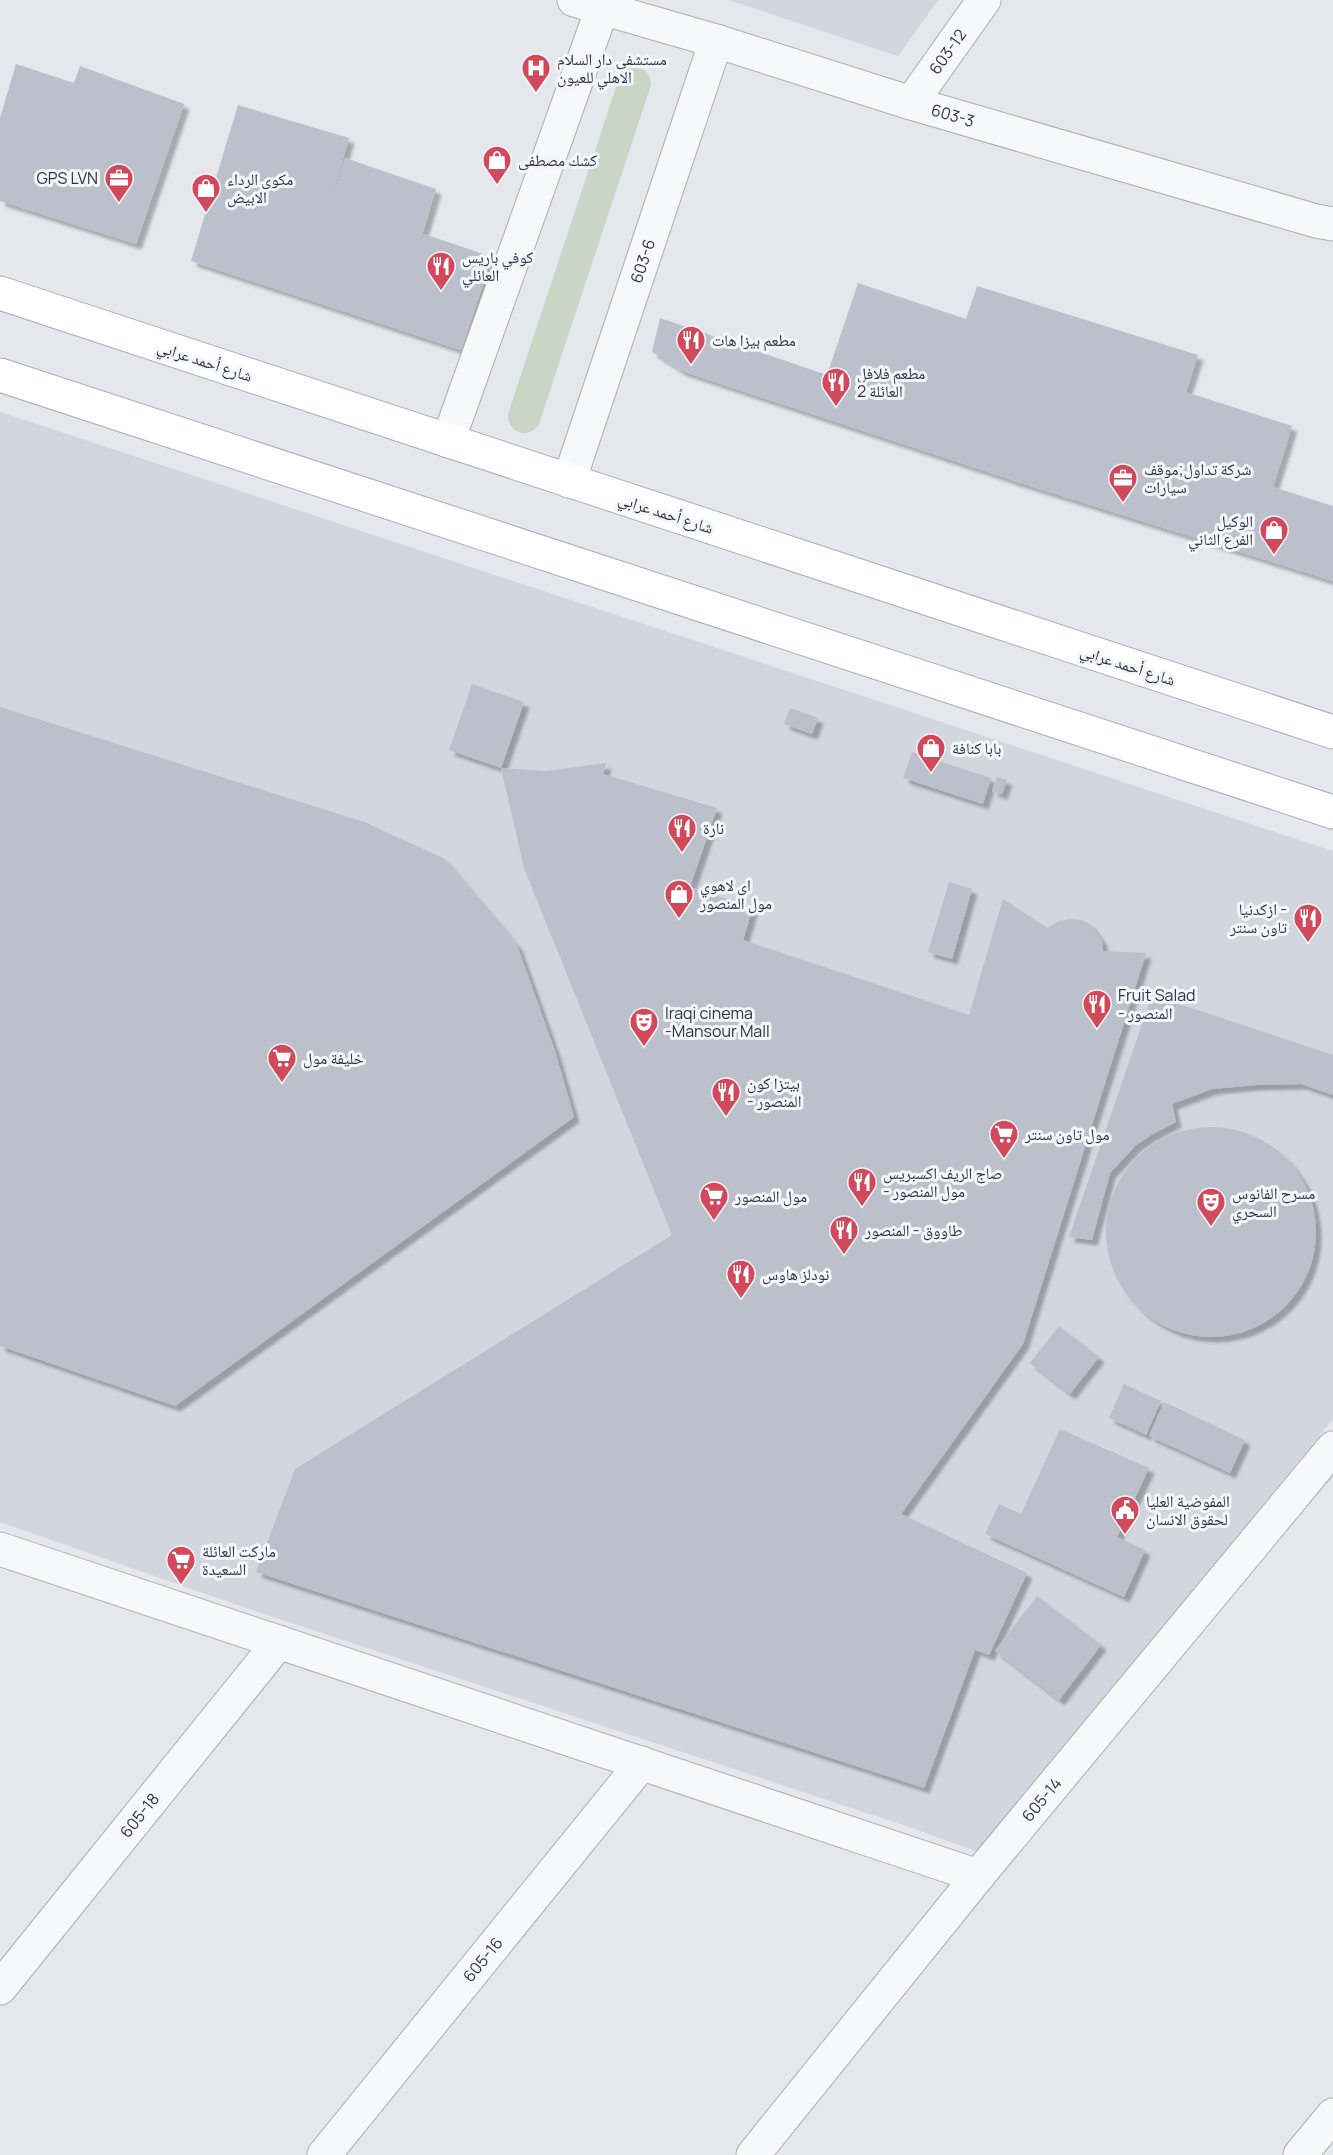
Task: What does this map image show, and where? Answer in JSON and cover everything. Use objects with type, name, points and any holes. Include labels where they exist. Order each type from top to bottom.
[{"type":"main road","name":"شارع أحمد عرابي","points":[[0,293],[1333,732]]},
{"type":"main road","points":[[0,375],[1333,812]]},
{"type":"street","name":"603-12","points":[[911,103],[984,0]]},
{"type":"street","name":"603-3","points":[[588,4],[716,40],[911,103],[1327,214]]},
{"type":"street","points":[[448,441],[588,4]]},
{"type":"street","name":"603-6","points":[[569,481],[716,40]]},
{"type":"street","name":"605-14","points":[[753,2155],[978,1876],[1333,1448]]},
{"type":"street","points":[[0,1549],[978,1876]]},
{"type":"street","name":"605-18","points":[[0,1988],[279,1642]]},
{"type":"street","name":"605-16","points":[[324,2155],[642,1763]]},
{"type":"street","points":[[1300,2155],[1333,2115]]},
{"type":"shaded area","points":[[729,0],[938,0],[898,56]]},
{"type":"shaded area","points":[[0,412],[1333,851],[1333,1419],[985,1848],[975,1851],[912,1828],[243,1607],[0,1522]]},
{"type":"green space","points":[[634,67],[646,72],[651,85],[539,424],[530,432],[519,432],[511,426],[508,414],[620,75]]},
{"type":"building","points":[[16,64],[74,83],[80,66],[184,104],[136,244],[0,201],[0,118]]},
{"type":"building","points":[[238,105],[349,138],[319,241],[345,158],[436,189],[406,289],[424,234],[492,257],[461,350],[191,261]]},
{"type":"building","points":[[858,283],[966,319],[977,286],[1198,355],[1186,392],[1292,426],[1273,487],[1333,506],[1333,581],[1027,485],[682,371],[652,352],[660,318],[827,375]]},
{"type":"building","points":[[472,684],[524,702],[501,768],[449,750]]},
{"type":"building","name":"خليفة مول","points":[[0,707],[364,822],[443,858],[517,945],[555,1051],[574,1117],[175,1406],[0,1346]]},
{"type":"building","points":[[790,708],[818,718],[812,734],[784,724]]},
{"type":"building","points":[[912,752],[991,778],[983,804],[903,778]]},
{"type":"building","points":[[606,763],[603,774],[717,808],[690,887],[753,907],[743,940],[969,1015],[1003,899],[1047,928],[1059,921],[1070,919],[1090,924],[1102,941],[1103,951],[1146,953],[1023,1344],[901,1514],[1027,1573],[989,1655],[975,1650],[924,1788],[256,1572],[295,1469],[672,1235],[524,868],[501,768],[546,771]]},
{"type":"building","points":[[997,777],[1007,780],[1002,794],[992,791]]},
{"type":"building","points":[[949,882],[972,889],[952,959],[928,952]]},
{"type":"building","points":[[1152,995],[1333,1055],[1333,1095],[1301,1084],[1256,1085],[1212,1089],[1172,1104],[1176,1122],[1135,1146],[1110,1173],[1092,1240],[1069,1237]]},
{"type":"building","name":"مسرح الفانوس السحري","points":[[1211,1127],[1231,1129],[1251,1135],[1278,1151],[1292,1165],[1308,1192],[1314,1212],[1316,1232],[1314,1252],[1308,1272],[1292,1299],[1278,1313],[1251,1329],[1231,1335],[1211,1337],[1191,1335],[1171,1329],[1144,1313],[1130,1299],[1114,1272],[1108,1252],[1106,1232],[1108,1212],[1114,1192],[1130,1165],[1144,1151],[1171,1135],[1191,1129]]},
{"type":"building","points":[[1059,1326],[1099,1357],[1070,1394],[1030,1363]]},
{"type":"building","points":[[1124,1384],[1161,1401],[1146,1435],[1109,1418]]},
{"type":"building","points":[[1164,1402],[1245,1440],[1230,1473],[1149,1436]]},
{"type":"building","points":[[1060,1429],[1149,1468],[1117,1537],[1145,1550],[1124,1597],[985,1534],[999,1504],[1021,1514]]},
{"type":"building","points":[[1037,1596],[1101,1645],[1059,1700],[995,1651]]},
{"type":"place","name":"مستشفى دار السلام الاهلي للعيون","points":[[536,94]]},
{"type":"place","name":"كشك مصطفى","points":[[497,186]]},
{"type":"place","name":"GPS LVN","points":[[119,204]]},
{"type":"place","name":"مكوى الرداء الابيض","points":[[206,214]]},
{"type":"place","name":"كوفي باريس العائلي","points":[[441,292]]},
{"type":"place","name":"مطعم بيزا هات","points":[[691,366]]},
{"type":"place","name":"مطعم فلافل العائلة 2","points":[[836,408]]},
{"type":"place","name":"شركة تداول;موقف سيارات","points":[[1123,504]]},
{"type":"place","name":"الوكيل الفرع الثاني","points":[[1274,556]]},
{"type":"place","name":"بابا كنافة","points":[[931,774]]},
{"type":"place","name":"نارة","points":[[682,854]]},
{"type":"place","name":"اي لاهوي مول المنصور","points":[[679,920]]},
{"type":"place","name":"ازكدنيا - تاون سنتر","points":[[1308,944]]},
{"type":"place","name":"Fruit Salad - المنصور","points":[[1097,1030]]},
{"type":"place","name":"Iraqi cinema -Mansour Mall","points":[[644,1048]]},
{"type":"place","name":"خليفة مول","points":[[282,1084]]},
{"type":"place","name":"بيتزا كون - المنصور","points":[[726,1118]]},
{"type":"place","name":"مول تاون سنتر","points":[[1004,1160]]},
{"type":"place","name":"صاج الريف اكسبريس - مول المنصور","points":[[862,1208]]},
{"type":"place","name":"مول المنصور","points":[[714,1222]]},
{"type":"place","name":"مسرح الفانوس السحري","points":[[1211,1228]]},
{"type":"place","name":"طاووق - المنصور","points":[[844,1256]]},
{"type":"place","name":"نودلز هاوس","points":[[741,1300]]},
{"type":"place","name":"المفوضية العليا لحقوق الانسان","points":[[1125,1536]]},
{"type":"place","name":"ماركت العائلة السعيدة","points":[[181,1586]]}]
